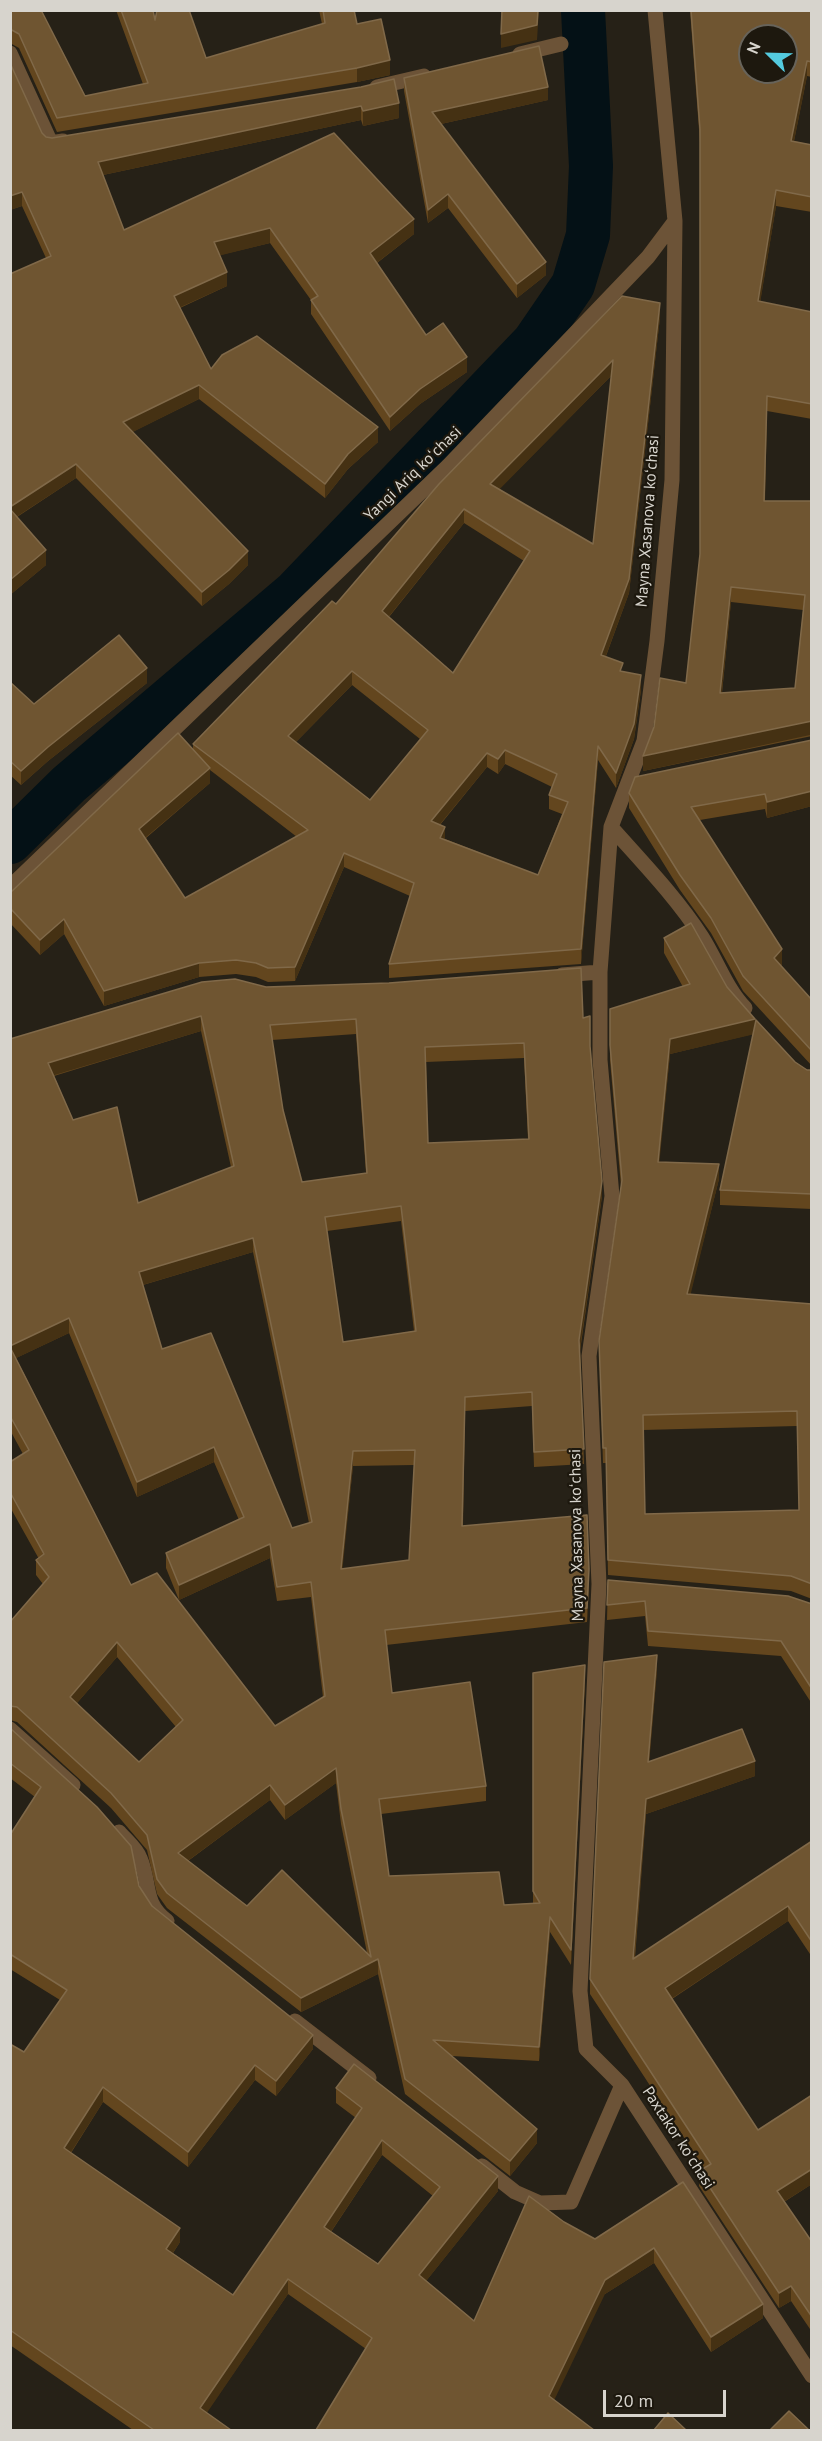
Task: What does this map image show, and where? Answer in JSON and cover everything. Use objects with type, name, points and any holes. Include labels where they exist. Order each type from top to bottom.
[{"type":"street","points":[[655,10],[675,221]]},
{"type":"street","points":[[505,57],[561,44]]},
{"type":"street","points":[[10,53],[51,143],[73,140]]},
{"type":"street","points":[[359,92],[437,73]]},
{"type":"street","name":"Mayna Xasanova koʻchasi","points":[[622,2085],[586,2049],[580,1991],[605,1584],[589,1356],[612,1196],[600,1060],[600,972],[611,827],[644,741],[657,641],[672,480],[675,221]]},
{"type":"street","name":"Yangi Ariq koʻchasi","points":[[10,887],[448,466],[648,257],[675,221]]},
{"type":"street","points":[[627,784],[651,779]]},
{"type":"street","points":[[611,827],[674,898],[703,938],[735,997],[757,1022]]},
{"type":"street","points":[[542,976],[600,972]]},
{"type":"street","points":[[10,1729],[88,1800]]},
{"type":"street","points":[[111,1824],[140,1856],[148,1898],[160,1916],[178,1930]]},
{"type":"street","points":[[281,2010],[384,2090]]},
{"type":"street","name":"Paxtakor koʻchasi","points":[[468,2155],[515,2192],[540,2203],[571,2202],[622,2085]]},
{"type":"street","name":"Paxtakor koʻchasi","points":[[622,2085],[812,2376]]},
{"type":"building","points":[[10,10],[41,10],[85,96],[148,83],[121,10],[153,10],[155,20],[157,10],[189,10],[206,58],[325,23],[323,10],[354,10],[357,24],[381,19],[390,60],[357,68],[57,118],[19,34],[10,29]]},
{"type":"building","points":[[502,10],[538,10],[537,25],[501,34]]},
{"type":"building","points":[[691,10],[812,10],[812,62],[807,61],[791,141],[812,145],[812,197],[776,190],[758,301],[812,312],[812,404],[767,396],[764,501],[812,501],[812,721],[643,756],[654,727],[660,678],[686,683],[700,554],[700,129]],"holes":[[[731,587],[805,595],[795,688],[720,693]]]},
{"type":"building","points":[[539,46],[548,87],[432,112],[546,262],[517,284],[448,194],[428,210],[404,78]]},
{"type":"building","points":[[10,63],[42,133],[52,138],[361,87],[394,79],[399,103],[363,111],[361,106],[98,162],[124,230],[334,133],[414,219],[370,253],[426,335],[443,323],[467,357],[420,389],[390,417],[311,300],[318,296],[270,228],[214,242],[227,272],[174,296],[211,369],[222,355],[257,336],[378,427],[348,454],[325,484],[199,385],[123,422],[248,551],[202,592],[76,464],[10,507],[10,274],[51,256],[22,192],[10,196]]},
{"type":"building","points":[[622,296],[660,303],[629,579],[601,655],[623,663],[620,671],[641,675],[634,724],[616,773],[598,746],[581,949],[389,964],[414,883],[344,853],[295,967],[268,968],[256,963],[236,960],[199,963],[104,991],[64,919],[40,940],[10,908],[10,893],[178,733],[210,768],[139,829],[185,898],[308,830],[193,744],[332,601],[336,604],[439,484]],"holes":[[[613,360],[593,544],[490,484]],[[464,509],[530,551],[453,673],[382,611]],[[352,671],[428,730],[370,800],[288,736]],[[505,750],[557,774],[549,795],[568,802],[538,875],[440,838],[445,827],[431,821],[487,753],[498,759]]]},
{"type":"building","points":[[10,509],[46,550],[10,580]]},
{"type":"building","points":[[119,635],[147,668],[21,771],[10,761],[10,682],[34,704]]},
{"type":"building","points":[[812,740],[812,791],[767,802],[765,794],[691,807],[782,949],[774,958],[812,1000],[812,1051],[743,976],[711,918],[680,875],[629,793],[635,777]]},
{"type":"building","points":[[691,923],[727,987],[755,1019],[670,1039],[658,1162],[719,1164],[687,1294],[812,1304],[812,1584],[791,1576],[608,1560],[606,1448],[603,1448],[599,1341],[622,1180],[610,1045],[610,1009],[690,984],[664,938]],"holes":[[[797,1411],[799,1510],[645,1514],[643,1415]]]},
{"type":"building","points":[[581,968],[583,1018],[590,1016],[590,1046],[602,1181],[579,1340],[584,1449],[534,1452],[532,1392],[465,1397],[462,1526],[587,1515],[589,1569],[587,1608],[385,1630],[392,1693],[470,1682],[486,1786],[379,1799],[389,1876],[499,1872],[504,1905],[540,1903],[533,1891],[533,1673],[585,1665],[571,1950],[550,1917],[539,2047],[433,2040],[537,2129],[510,2161],[405,2079],[378,1959],[301,1998],[167,1893],[157,1879],[147,1835],[111,1793],[17,1707],[10,1706],[10,1622],[49,1577],[36,1560],[44,1554],[10,1492],[10,1462],[29,1450],[10,1416],[10,1347],[131,1585],[157,1573],[275,1726],[325,1696],[311,1582],[277,1587],[270,1544],[179,1585],[166,1553],[244,1517],[214,1447],[137,1482],[69,1318],[10,1346],[10,1039],[202,982],[235,979],[266,987],[389,983]],"holes":[[[201,1016],[234,1166],[138,1203],[117,1107],[73,1120],[48,1063]],[[356,1019],[367,1173],[302,1182],[283,1110],[270,1025]],[[524,1043],[529,1139],[428,1143],[425,1047]],[[401,1206],[416,1331],[343,1342],[325,1217]],[[253,1238],[312,1522],[292,1528],[211,1333],[162,1349],[139,1272]],[[415,1450],[409,1560],[341,1569],[353,1451]],[[117,1642],[183,1720],[139,1762],[70,1697]],[[336,1768],[341,1809],[371,1957],[282,1870],[247,1906],[178,1853],[270,1785],[285,1805]]]},
{"type":"building","points":[[756,1020],[795,1062],[807,1070],[812,1070],[812,1194],[720,1190]]},
{"type":"building","points":[[608,1580],[788,1596],[812,1604],[812,1689],[781,1641],[648,1631],[645,1601],[607,1605]]},
{"type":"building","points":[[657,1655],[648,1762],[742,1729],[755,1761],[646,1799],[633,1959],[812,1841],[812,1942],[788,1906],[665,1988],[758,2130],[812,2095],[812,2169],[777,2191],[812,2242],[812,2317],[791,2286],[779,2293],[699,2171],[711,2164],[590,1979],[604,1662]]},
{"type":"building","points":[[10,1728],[97,1807],[131,1846],[139,1886],[152,1906],[313,2035],[276,2081],[255,2065],[188,2152],[103,2087],[64,2148],[180,2228],[166,2249],[233,2295],[362,2108],[336,2088],[354,2064],[498,2176],[419,2275],[474,2321],[529,2196],[564,2222],[595,2239],[683,2182],[763,2304],[711,2337],[654,2248],[605,2280],[549,2396],[594,2430],[316,2430],[372,2338],[288,2279],[200,2408],[231,2430],[154,2430],[10,2330],[10,2044],[24,2052],[67,1990],[10,1954],[10,1835],[41,1787],[10,1763]],"holes":[[[382,2140],[440,2187],[378,2264],[324,2227]]]},
{"type":"building","points":[[789,2411],[809,2430],[770,2430]]},
{"type":"building","points":[[668,2413],[686,2430],[654,2430]]},
{"type":"waterway","points":[[10,842],[69,784],[295,592],[534,342],[573,285],[588,235],[591,166],[583,10]]}]
